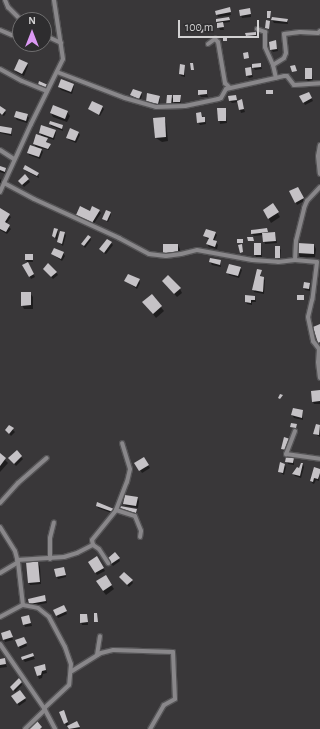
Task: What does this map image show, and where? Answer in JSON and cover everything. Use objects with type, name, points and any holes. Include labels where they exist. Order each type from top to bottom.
[{"type":"street","points":[[0,2],[4,0],[13,12]]},
{"type":"street","points":[[0,192],[14,159],[63,59],[54,0]]},
{"type":"street","points":[[257,29],[265,32],[265,47],[273,65],[276,78]]},
{"type":"street","points":[[0,30],[12,35]]},
{"type":"street","points":[[273,65],[284,58],[286,52],[284,34],[320,31]]},
{"type":"street","points":[[52,38],[61,42]]},
{"type":"street","points":[[208,44],[215,39],[218,42],[225,83],[230,88]]},
{"type":"street","points":[[0,69],[22,81],[47,91]]},
{"type":"street","points":[[57,72],[125,98],[156,107],[184,106],[220,99],[224,91],[230,88],[287,76],[292,84],[296,85],[320,84]]},
{"type":"street","points":[[320,145],[318,156],[320,174]]},
{"type":"street","points":[[0,150],[14,159]]},
{"type":"street","points":[[4,183],[149,254],[174,255],[197,250],[252,260],[278,262],[295,260],[318,262],[308,317],[313,341],[320,349],[318,362],[320,378]]},
{"type":"street","points":[[295,260],[296,241],[304,208],[307,201],[320,187]]},
{"type":"street","points":[[295,431],[286,454],[320,459]]},
{"type":"street","points":[[93,545],[92,540],[116,510],[130,469],[122,443]]},
{"type":"street","points":[[0,503],[18,483],[47,458]]},
{"type":"street","points":[[116,510],[135,516],[141,531],[140,537]]},
{"type":"street","points":[[50,559],[50,538],[54,522]]},
{"type":"street","points":[[0,527],[15,552],[18,561],[23,604]]},
{"type":"street","points":[[0,572],[18,561],[70,556],[93,545]]},
{"type":"street","points":[[93,545],[99,549],[108,563]]},
{"type":"street","points":[[0,617],[23,604],[38,608],[49,618],[72,664],[69,686],[25,729]]},
{"type":"street","points":[[97,655],[100,636]]},
{"type":"street","points":[[0,644],[44,709],[55,729]]},
{"type":"street","points":[[72,671],[106,651],[124,649],[173,652],[175,697],[173,701],[164,705],[150,729]]},
{"type":"building","points":[[230,7],[231,12],[216,15],[215,11]]},
{"type":"building","points":[[250,8],[251,14],[240,16],[239,10]]},
{"type":"building","points":[[267,11],[271,11],[270,18],[267,18]]},
{"type":"building","points":[[229,17],[230,20],[216,22],[216,19]]},
{"type":"building","points":[[272,17],[288,19],[287,22],[271,20]]},
{"type":"building","points":[[266,20],[270,21],[269,29],[265,28]]},
{"type":"building","points":[[223,22],[224,27],[217,28],[217,23]]},
{"type":"building","points":[[198,23],[201,23],[202,28],[198,28]]},
{"type":"building","points":[[206,28],[207,31],[201,33],[200,30]]},
{"type":"building","points":[[256,32],[256,35],[246,36],[245,33]]},
{"type":"building","points":[[223,36],[227,36],[227,41],[223,41]]},
{"type":"building","points":[[276,40],[277,49],[270,50],[269,42]]},
{"type":"building","points":[[248,52],[249,58],[244,59],[243,53]]},
{"type":"building","points":[[19,59],[28,63],[22,74],[14,70]]},
{"type":"building","points":[[190,63],[193,63],[194,70],[191,70]]},
{"type":"building","points":[[261,63],[261,67],[252,68],[252,64]]},
{"type":"building","points":[[180,64],[185,65],[184,75],[179,74]]},
{"type":"building","points":[[295,65],[297,71],[292,72],[290,66]]},
{"type":"building","points":[[251,67],[252,75],[246,76],[245,68]]},
{"type":"building","points":[[305,68],[312,68],[312,79],[305,79]]},
{"type":"building","points":[[61,79],[74,84],[71,92],[58,87]]},
{"type":"building","points":[[39,81],[48,85],[46,88],[38,85]]},
{"type":"building","points":[[133,89],[142,92],[139,99],[130,95]]},
{"type":"building","points":[[198,90],[207,90],[207,94],[198,95]]},
{"type":"building","points":[[266,90],[273,90],[273,94],[266,94]]},
{"type":"building","points":[[309,92],[312,98],[303,103],[299,96]]},
{"type":"building","points":[[147,93],[160,96],[158,104],[146,102]]},
{"type":"building","points":[[167,95],[172,95],[171,106],[166,106]]},
{"type":"building","points":[[173,95],[181,95],[180,102],[173,102]]},
{"type":"building","points":[[236,95],[237,100],[229,101],[228,96]]},
{"type":"building","points":[[242,99],[244,109],[239,110],[237,101]]},
{"type":"building","points":[[92,101],[103,106],[99,115],[88,109]]},
{"type":"building","points":[[53,105],[68,111],[65,119],[50,113]]},
{"type":"building","points":[[0,106],[6,110],[2,115],[0,113]]},
{"type":"building","points":[[217,108],[226,108],[226,121],[218,121]]},
{"type":"building","points":[[16,111],[28,114],[26,121],[14,117]]},
{"type":"building","points":[[201,112],[202,117],[205,117],[205,122],[197,123],[196,113]]},
{"type":"building","points":[[165,117],[166,137],[155,138],[153,118]]},
{"type":"building","points":[[50,121],[63,125],[62,129],[49,124]]},
{"type":"building","points":[[41,125],[56,130],[53,138],[39,133]]},
{"type":"building","points":[[0,126],[12,128],[11,134],[0,132]]},
{"type":"building","points":[[70,128],[79,132],[75,141],[66,138]]},
{"type":"building","points":[[36,134],[48,138],[46,142],[51,144],[48,149],[33,144]]},
{"type":"building","points":[[30,145],[42,149],[39,157],[27,153]]},
{"type":"building","points":[[25,165],[39,173],[37,176],[23,169]]},
{"type":"building","points":[[0,166],[6,168],[5,172],[0,170]]},
{"type":"building","points":[[25,174],[29,179],[22,185],[18,181]]},
{"type":"building","points":[[298,187],[304,198],[295,203],[289,191]]},
{"type":"building","points":[[273,203],[279,212],[268,219],[263,210]]},
{"type":"building","points":[[80,206],[90,211],[92,206],[100,210],[92,223],[76,215]]},
{"type":"building","points":[[0,208],[10,214],[5,222],[10,225],[6,232],[0,229]]},
{"type":"building","points":[[106,210],[111,212],[107,221],[102,219]]},
{"type":"building","points":[[54,228],[58,229],[55,238],[52,236]]},
{"type":"building","points":[[267,228],[268,232],[251,234],[251,230]]},
{"type":"building","points":[[206,229],[216,232],[213,240],[217,241],[215,247],[206,244],[209,238],[203,236]]},
{"type":"building","points":[[60,231],[65,232],[62,244],[57,242]]},
{"type":"building","points":[[275,232],[276,241],[263,242],[262,233]]},
{"type":"building","points":[[88,235],[91,237],[84,246],[81,244]]},
{"type":"building","points":[[247,237],[253,237],[254,241],[248,241]]},
{"type":"building","points":[[107,239],[112,242],[104,253],[99,249]]},
{"type":"building","points":[[237,239],[243,239],[243,243],[237,243]]},
{"type":"building","points":[[254,243],[261,243],[261,255],[254,255]]},
{"type":"building","points":[[298,243],[314,244],[314,254],[297,253]]},
{"type":"building","points":[[163,244],[178,244],[178,253],[163,253]]},
{"type":"building","points":[[242,244],[243,252],[240,253],[238,245]]},
{"type":"building","points":[[275,246],[280,246],[280,258],[275,258]]},
{"type":"building","points":[[54,248],[64,252],[61,259],[51,254]]},
{"type":"building","points":[[25,254],[33,254],[33,260],[25,260]]},
{"type":"building","points":[[210,258],[221,260],[220,265],[209,262]]},
{"type":"building","points":[[28,262],[34,274],[29,277],[22,265]]},
{"type":"building","points":[[48,263],[57,272],[51,277],[43,269]]},
{"type":"building","points":[[229,264],[241,267],[238,276],[226,273]]},
{"type":"building","points":[[257,269],[262,270],[260,276],[264,277],[263,292],[252,290]]},
{"type":"building","points":[[128,274],[140,279],[136,287],[124,281]]},
{"type":"building","points":[[168,275],[181,288],[174,294],[162,281]]},
{"type":"building","points":[[304,282],[310,283],[309,289],[303,288]]},
{"type":"building","points":[[21,292],[31,292],[31,305],[21,306]]},
{"type":"building","points":[[152,294],[162,306],[153,314],[142,302]]},
{"type":"building","points":[[245,295],[255,296],[255,300],[251,300],[251,303],[245,302]]},
{"type":"building","points":[[297,295],[304,295],[304,300],[297,300]]},
{"type":"building","points":[[320,324],[320,342],[318,343],[313,327]]},
{"type":"building","points":[[320,390],[320,401],[312,402],[311,391]]},
{"type":"building","points":[[280,394],[283,395],[280,399],[278,398]]},
{"type":"building","points":[[293,408],[303,410],[302,418],[291,415]]},
{"type":"building","points":[[291,423],[297,424],[296,428],[290,427]]},
{"type":"building","points":[[316,424],[320,425],[319,435],[313,434]]},
{"type":"building","points":[[9,425],[14,428],[9,434],[5,430]]},
{"type":"building","points":[[284,437],[290,439],[287,450],[281,449]]},
{"type":"building","points":[[17,450],[22,456],[14,464],[8,458]]},
{"type":"building","points":[[0,453],[6,458],[0,466]]},
{"type":"building","points":[[144,457],[149,465],[139,471],[134,463]]},
{"type":"building","points":[[286,457],[294,458],[293,463],[285,462]]},
{"type":"building","points":[[280,462],[285,464],[283,473],[278,472]]},
{"type":"building","points":[[301,463],[303,463],[300,476],[292,474],[297,467],[299,468]]},
{"type":"building","points":[[314,467],[320,469],[320,473],[318,479],[314,478],[313,482],[310,481]]},
{"type":"building","points":[[125,495],[138,497],[136,506],[123,504]]},
{"type":"building","points":[[97,502],[114,509],[113,512],[96,506]]},
{"type":"building","points":[[120,506],[137,509],[136,513],[120,510]]},
{"type":"building","points":[[115,552],[120,558],[111,564],[107,559]]},
{"type":"building","points":[[97,556],[104,568],[95,573],[88,562]]},
{"type":"building","points":[[38,561],[40,582],[28,583],[26,562]]},
{"type":"building","points":[[64,567],[66,575],[56,577],[54,569]]},
{"type":"building","points":[[124,572],[133,580],[127,585],[119,577]]},
{"type":"building","points":[[106,575],[112,585],[103,591],[96,581]]},
{"type":"building","points":[[45,595],[46,601],[29,604],[28,599]]},
{"type":"building","points":[[64,605],[67,611],[56,616],[53,610]]},
{"type":"building","points":[[94,613],[97,613],[98,622],[94,622]]},
{"type":"building","points":[[80,614],[87,614],[88,622],[80,623]]},
{"type":"building","points":[[29,615],[31,623],[23,625],[21,617]]},
{"type":"building","points":[[10,630],[13,637],[3,640],[1,633]]},
{"type":"building","points":[[24,637],[27,643],[18,647],[15,640]]},
{"type":"building","points":[[33,653],[34,656],[22,660],[21,657]]},
{"type":"building","points":[[5,658],[6,664],[0,665],[0,659]]},
{"type":"building","points":[[45,664],[46,670],[42,671],[41,675],[37,676],[34,667]]},
{"type":"building","points":[[19,678],[22,682],[13,691],[10,687]]},
{"type":"building","points":[[20,690],[26,698],[17,704],[11,696]]},
{"type":"building","points":[[64,710],[68,722],[64,724],[59,712]]},
{"type":"building","points":[[37,721],[42,727],[40,729],[27,729]]},
{"type":"building","points":[[77,721],[80,727],[69,729],[67,726]]}]
